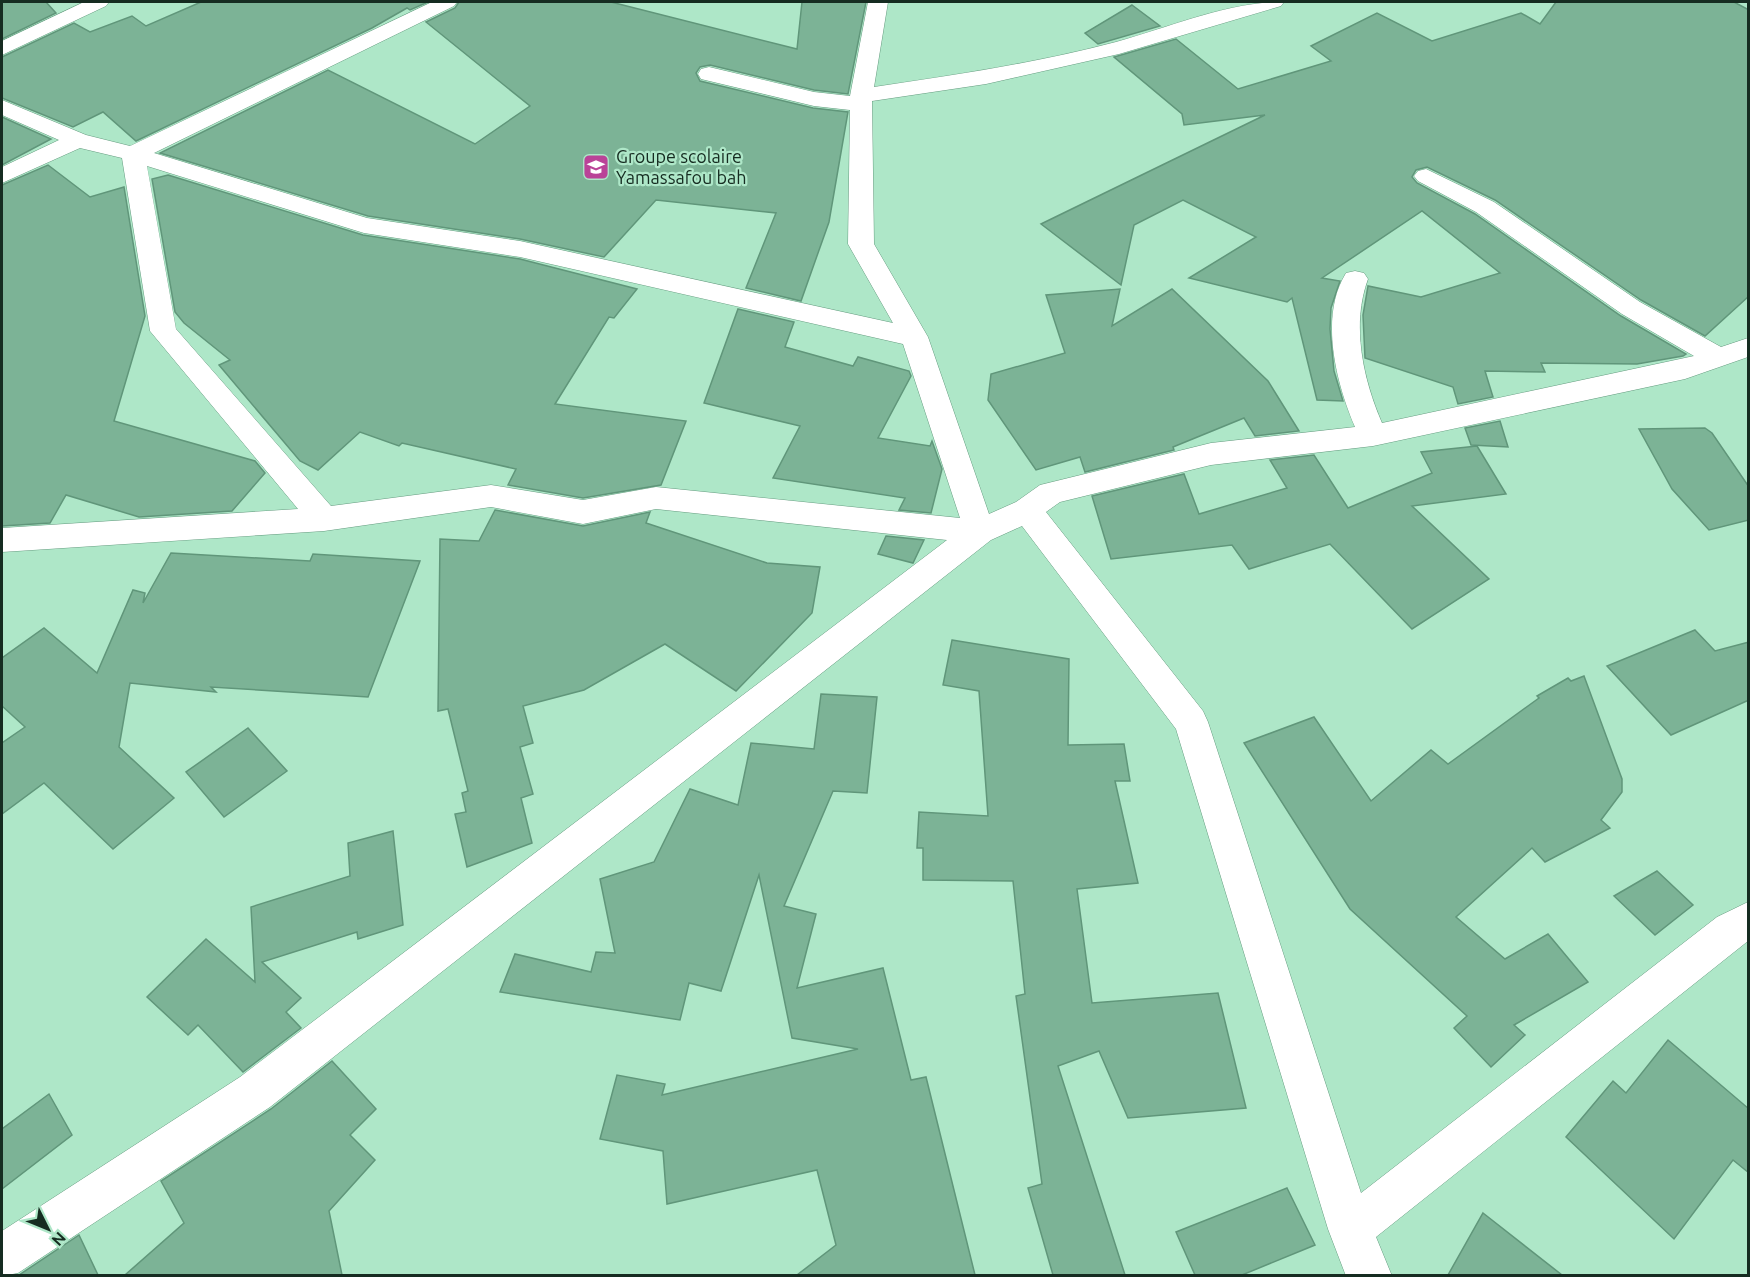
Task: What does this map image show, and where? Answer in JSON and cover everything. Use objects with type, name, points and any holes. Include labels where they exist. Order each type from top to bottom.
[{"type":"street","points":[[2,49],[99,2]]},
{"type":"street","points":[[134,154],[447,2]]},
{"type":"street","points":[[878,2],[861,100],[861,244],[914,337],[980,532]]},
{"type":"street","points":[[708,74],[814,99],[861,100],[986,77],[1119,48],[1274,2]]},
{"type":"street","points":[[2,106],[78,140],[134,154],[364,225],[520,249],[914,337]]},
{"type":"street","points":[[2,176],[78,140]]},
{"type":"street","points":[[134,154],[163,331],[324,519]]},
{"type":"street","points":[[1426,177],[1485,207],[1631,308],[1716,356]]},
{"type":"street","points":[[1355,279],[1348,292],[1346,336],[1363,415],[1373,435]]},
{"type":"street","points":[[2,1257],[255,1092],[980,532],[1028,510],[1052,493],[1211,454],[1373,435],[1685,369],[1716,356],[1749,347]]},
{"type":"street","points":[[2,540],[324,519],[490,496],[583,512],[656,498],[980,532]]},
{"type":"street","points":[[1028,510],[1191,722],[1350,1229],[1369,1275]]},
{"type":"street","points":[[1350,1229],[1731,930],[1749,921]]},
{"type":"building","points":[[2,2],[46,2],[56,13],[2,39]]},
{"type":"building","points":[[201,2],[428,2],[410,10],[407,8],[372,28],[136,141],[103,112],[73,127],[2,98],[2,57],[74,23],[90,32],[132,16],[146,26]]},
{"type":"building","points":[[459,2],[611,2],[797,49],[802,2],[866,2],[848,94],[814,90],[710,65],[700,67],[696,73],[700,81],[813,108],[848,112],[829,222],[801,301],[746,288],[776,213],[656,200],[604,257],[520,239],[368,216],[160,153],[328,70],[475,144],[530,106],[426,22],[455,8]]},
{"type":"building","points":[[1556,2],[1734,2],[1749,10],[1749,296],[1705,336],[1641,300],[1495,200],[1427,167],[1416,170],[1412,177],[1417,183],[1475,214],[1621,316],[1686,354],[1683,356],[1637,364],[1541,363],[1545,372],[1485,371],[1493,397],[1458,404],[1453,387],[1365,358],[1363,315],[1368,286],[1421,297],[1500,273],[1422,211],[1322,278],[1340,281],[1331,308],[1330,329],[1334,371],[1343,401],[1317,400],[1292,298],[1287,302],[1189,278],[1256,237],[1183,200],[1134,225],[1121,285],[1041,224],[1265,115],[1184,125],[1182,114],[1114,57],[1176,39],[1238,89],[1331,61],[1311,46],[1377,13],[1432,41],[1521,13],[1540,24]]},
{"type":"building","points":[[1132,5],[1160,26],[1098,44],[1085,33]]},
{"type":"building","points":[[2,117],[51,139],[2,165]]},
{"type":"building","points":[[48,165],[90,197],[124,187],[145,316],[114,421],[255,461],[265,473],[232,511],[139,517],[66,495],[50,523],[2,526],[2,185]]},
{"type":"building","points":[[168,175],[363,235],[520,259],[637,289],[614,318],[609,317],[555,404],[686,421],[661,485],[583,498],[508,485],[516,469],[402,443],[399,446],[360,432],[318,470],[300,461],[219,365],[230,360],[184,323],[175,312],[152,179]]},
{"type":"building","points":[[1120,289],[1112,326],[1172,289],[1268,381],[1299,431],[1255,436],[1244,418],[1173,447],[1174,450],[1085,472],[1080,457],[1036,470],[988,400],[991,374],[1065,353],[1046,295]]},
{"type":"building","points":[[738,309],[794,322],[785,347],[853,366],[858,357],[909,371],[911,376],[878,438],[930,446],[932,441],[942,469],[931,513],[899,510],[905,498],[773,478],[800,426],[704,403]]},
{"type":"building","points":[[1500,421],[1508,447],[1471,445],[1465,428]]},
{"type":"building","points":[[1705,428],[1712,433],[1749,487],[1749,520],[1709,530],[1672,489],[1639,429]]},
{"type":"building","points":[[1477,446],[1506,494],[1412,506],[1489,579],[1412,629],[1330,544],[1249,569],[1232,545],[1111,559],[1092,496],[1184,474],[1199,514],[1287,488],[1270,460],[1314,455],[1348,508],[1432,473],[1421,452]]},
{"type":"building","points":[[495,510],[583,526],[650,512],[646,523],[767,563],[820,567],[812,613],[736,691],[665,644],[584,690],[523,706],[533,743],[520,747],[533,794],[521,798],[532,843],[467,867],[455,814],[466,812],[462,793],[468,791],[448,709],[438,711],[440,539],[479,541]]},
{"type":"building","points":[[886,536],[924,540],[913,563],[878,554]]},
{"type":"building","points":[[171,553],[310,561],[313,554],[420,561],[368,697],[211,687],[216,692],[130,683],[119,747],[174,798],[113,849],[44,783],[2,814],[2,743],[25,727],[2,706],[2,658],[44,628],[97,673],[133,590],[145,593],[143,603]]},
{"type":"building","points":[[1695,630],[1715,651],[1749,642],[1749,700],[1671,735],[1607,666]]},
{"type":"building","points":[[952,640],[1069,659],[1068,745],[1124,744],[1130,781],[1115,781],[1138,883],[1077,889],[1092,1003],[1218,993],[1246,1108],[1128,1118],[1099,1051],[1058,1066],[1125,1275],[1053,1275],[1028,1188],[1042,1184],[1016,996],[1025,994],[1013,881],[923,880],[923,848],[917,848],[919,812],[988,816],[979,691],[943,685]]},
{"type":"building","points":[[1584,676],[1622,779],[1622,792],[1601,820],[1610,828],[1545,862],[1532,848],[1456,917],[1505,959],[1548,934],[1588,982],[1514,1025],[1525,1035],[1491,1067],[1454,1028],[1467,1016],[1350,909],[1244,743],[1314,717],[1371,801],[1431,750],[1448,764],[1539,698],[1537,696],[1568,678],[1571,681]]},
{"type":"building","points":[[821,694],[877,697],[867,793],[833,791],[784,906],[816,914],[797,988],[883,968],[911,1080],[926,1077],[975,1275],[797,1275],[836,1245],[817,1170],[667,1204],[663,1151],[600,1139],[617,1075],[665,1084],[662,1095],[858,1049],[792,1038],[759,875],[721,991],[689,983],[680,1020],[500,992],[515,954],[591,972],[596,952],[615,953],[600,879],[654,862],[690,789],[738,805],[751,743],[814,749]]},
{"type":"building","points":[[248,728],[287,771],[224,817],[186,772]]},
{"type":"building","points":[[393,831],[403,925],[358,939],[357,932],[262,962],[301,998],[286,1012],[301,1028],[243,1072],[198,1025],[188,1035],[147,997],[206,939],[255,982],[251,907],[350,876],[348,843]]},
{"type":"building","points":[[1657,871],[1693,905],[1655,935],[1614,896]]},
{"type":"building","points":[[1668,1040],[1749,1109],[1749,1173],[1733,1160],[1674,1239],[1566,1137],[1613,1081],[1626,1093]]},
{"type":"building","points":[[332,1061],[376,1109],[350,1135],[375,1160],[329,1211],[342,1275],[125,1275],[184,1223],[161,1181],[271,1109]]},
{"type":"building","points":[[49,1094],[72,1135],[2,1189],[2,1129]]},
{"type":"building","points":[[1287,1188],[1315,1245],[1242,1275],[1195,1275],[1176,1232]]},
{"type":"building","points":[[1483,1213],[1562,1275],[1448,1275]]},
{"type":"building","points":[[79,1235],[98,1275],[19,1275]]},
{"type":"place","name":"Groupe scolaire Yamassafou bah","points":[[596,167]]}]
